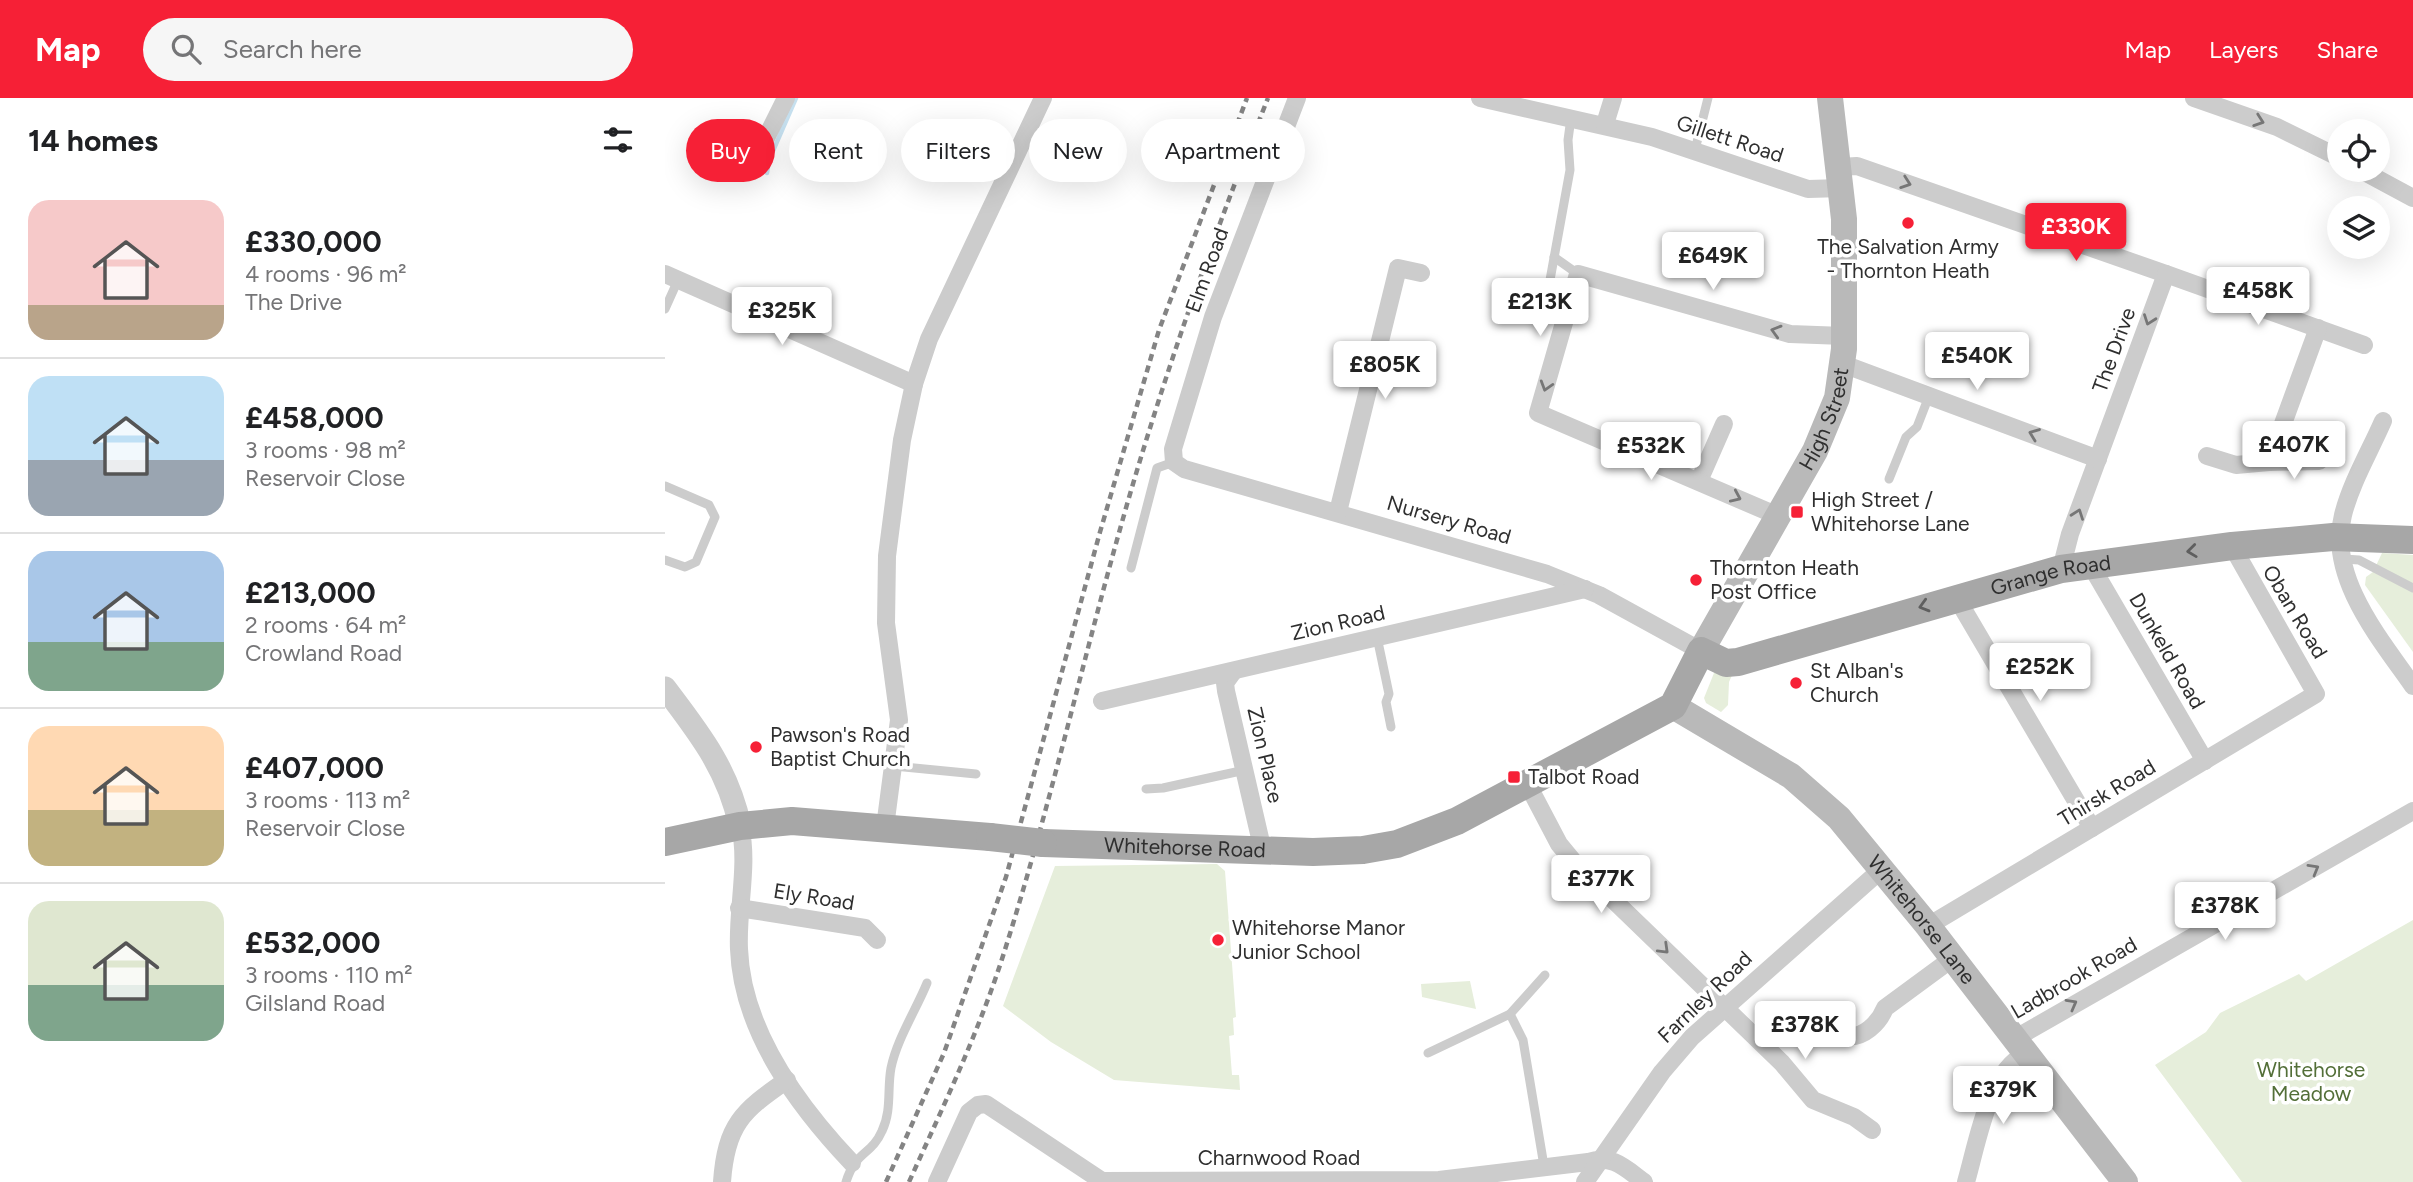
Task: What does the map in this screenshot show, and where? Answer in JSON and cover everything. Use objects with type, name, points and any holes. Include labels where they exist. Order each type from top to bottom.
[{"type":"main road","name":"High Street","points":[[1673,706],[1828,425],[1837,398],[1844,337],[1841,178],[1830,98]]},
{"type":"main road","name":"Grange Road","points":[[1701,651],[1726,663],[1738,662],[1955,597],[2061,569],[2232,546],[2342,548],[2413,540]]},
{"type":"main road","name":"Whitehorse Road","points":[[665,842],[740,825],[792,821],[885,827],[1043,843],[1344,852],[1397,844],[1438,830],[1528,785],[1673,706]]},
{"type":"main road","name":"Whitehorse Lane","points":[[1673,706],[1807,787],[1839,818],[1928,926],[2125,1182]]},
{"type":"street","points":[[775,120],[786,98]]},
{"type":"street","points":[[885,827],[899,720],[886,623],[887,556],[902,440],[914,384],[938,320],[1043,98]]},
{"type":"street","name":"Elm Road","points":[[1174,462],[1173,449],[1213,317],[1297,98]]},
{"type":"street","name":"Gillett Road","points":[[1480,98],[1605,124],[1695,150],[1808,189],[1841,178]]},
{"type":"street","points":[[1605,124],[1613,98]]},
{"type":"street","points":[[2194,98],[2277,127],[2327,152]]},
{"type":"street","points":[[1841,178],[1857,166],[2364,345]]},
{"type":"street","points":[[2383,182],[2413,198]]},
{"type":"street","points":[[1338,512],[1398,268],[1421,273]]},
{"type":"street","points":[[1778,516],[1538,413],[1578,274],[1790,334],[1844,337]]},
{"type":"street","name":"The Drive","points":[[2061,569],[2166,274]]},
{"type":"street","points":[[671,277],[914,384]]},
{"type":"street","points":[[2269,462],[2318,328]]},
{"type":"street","points":[[1843,364],[2098,459]]},
{"type":"street","points":[[2383,421],[2344,510],[2342,548],[2355,595],[2413,686]]},
{"type":"street","points":[[1699,481],[1724,424]]},
{"type":"street","points":[[2207,456],[2236,465],[2319,461]]},
{"type":"street","name":"Nursery Road","points":[[1174,462],[1184,469],[1517,564],[1585,589],[1701,651]]},
{"type":"street","name":"Oban Road","points":[[2232,546],[2256,592],[2316,689],[2316,694],[2309,699]]},
{"type":"street","name":"Dunkeld Road","points":[[2090,565],[2205,761]]},
{"type":"street","name":"Zion Road","points":[[1102,701],[1585,589]]},
{"type":"street","points":[[1955,597],[2092,828]]},
{"type":"street","name":"Zion Place","points":[[1233,672],[1225,683],[1263,851]]},
{"type":"street","points":[[665,688],[708,746],[728,781],[740,825],[743,847],[739,950],[746,1001],[787,1080],[815,1121],[852,1163]]},
{"type":"street","name":"Thirsk Road","points":[[1928,926],[2309,699]]},
{"type":"street","points":[[1528,785],[1559,844],[1573,861],[1782,1063],[1814,1100],[1854,1117],[1872,1130]]},
{"type":"street","name":"Ladbrook Road","points":[[1966,1182],[1997,1083],[2020,1046],[2413,811]]},
{"type":"street","name":"Farnley Road","points":[[1585,1182],[1662,1072],[1723,1006],[1882,869]]},
{"type":"street","name":"Ely Road","points":[[739,908],[865,928],[877,940]]},
{"type":"street","points":[[1846,1037],[1856,1037],[1868,1030],[1881,1018],[1885,1008],[1953,958]]},
{"type":"street","points":[[722,1182],[729,1142],[743,1114],[787,1080]]},
{"type":"street","name":"Charnwood Road","points":[[937,1182],[969,1112],[978,1105],[992,1107],[1102,1181],[1439,1180],[1602,1157]]},
{"type":"street","points":[[1602,1157],[1613,1160],[1644,1182]]},
{"type":"lane","points":[[1695,150],[1709,98]]},
{"type":"lane","points":[[1571,117],[1568,140],[1570,170],[1548,294],[1571,301]]},
{"type":"lane","points":[[1554,257],[1578,274]]},
{"type":"lane","points":[[665,309],[671,277]]},
{"type":"lane","points":[[1889,479],[1906,437],[1917,427],[1929,394]]},
{"type":"lane","points":[[1131,568],[1157,468],[1174,462]]},
{"type":"lane","points":[[665,486],[709,505],[715,517],[696,562],[685,567],[665,560]]},
{"type":"lane","points":[[2342,548],[2359,560],[2413,588]]},
{"type":"lane","points":[[1377,637],[1389,694],[1386,702],[1391,727]]},
{"type":"lane","points":[[894,766],[976,774]]},
{"type":"lane","points":[[1146,789],[1163,788],[1245,770]]},
{"type":"lane","points":[[1428,1054],[1510,1014],[1545,975]]},
{"type":"lane","points":[[846,1182],[852,1163],[877,1142],[883,1131],[888,1115],[891,1067],[927,983]]},
{"type":"lane","points":[[1510,1014],[1523,1040],[1544,1166]]},
{"type":"green space","points":[[2382,553],[2413,555],[2413,652],[2365,585],[2366,577],[2373,572]]},
{"type":"green space","points":[[1714,673],[1733,673],[1729,682],[1728,705],[1721,712],[1706,703],[1704,698]]},
{"type":"green space","points":[[1217,864],[1225,871],[1236,1017],[1233,1018],[1234,1035],[1229,1036],[1232,1075],[1239,1075],[1240,1090],[1114,1080],[1051,1042],[1003,1006],[1055,866]]},
{"type":"green space","name":"Whitehorse Meadow","points":[[2413,920],[2413,1182],[2242,1182],[2155,1065],[2206,1032],[2220,1013],[2299,974],[2306,981]]},
{"type":"green space","points":[[1470,981],[1476,1009],[1422,997],[1421,984]]},
{"type":"waterway","points":[[775,146],[796,98]]},
{"type":"railway","points":[[886,1182],[944,1053],[1006,877],[1100,532],[1159,330],[1247,98]]},
{"type":"railway","points":[[909,1182],[970,1044],[1002,959],[1154,414],[1208,255],[1268,98]]},
{"type":"place","name":"The Salvation Army - Thornton Heath","points":[[1908,223]]},
{"type":"place","name":"High Street / Whitehorse Lane","points":[[1797,512]]},
{"type":"place","name":"Thornton Heath Post Office","points":[[1696,580]]},
{"type":"place","name":"St Alban's Church","points":[[1796,683]]},
{"type":"place","name":"Pawson's Road Baptist Church","points":[[756,747]]},
{"type":"place","name":"Talbot Road","points":[[1514,777]]},
{"type":"place","name":"Whitehorse Manor Junior School","points":[[1218,940]]}]
